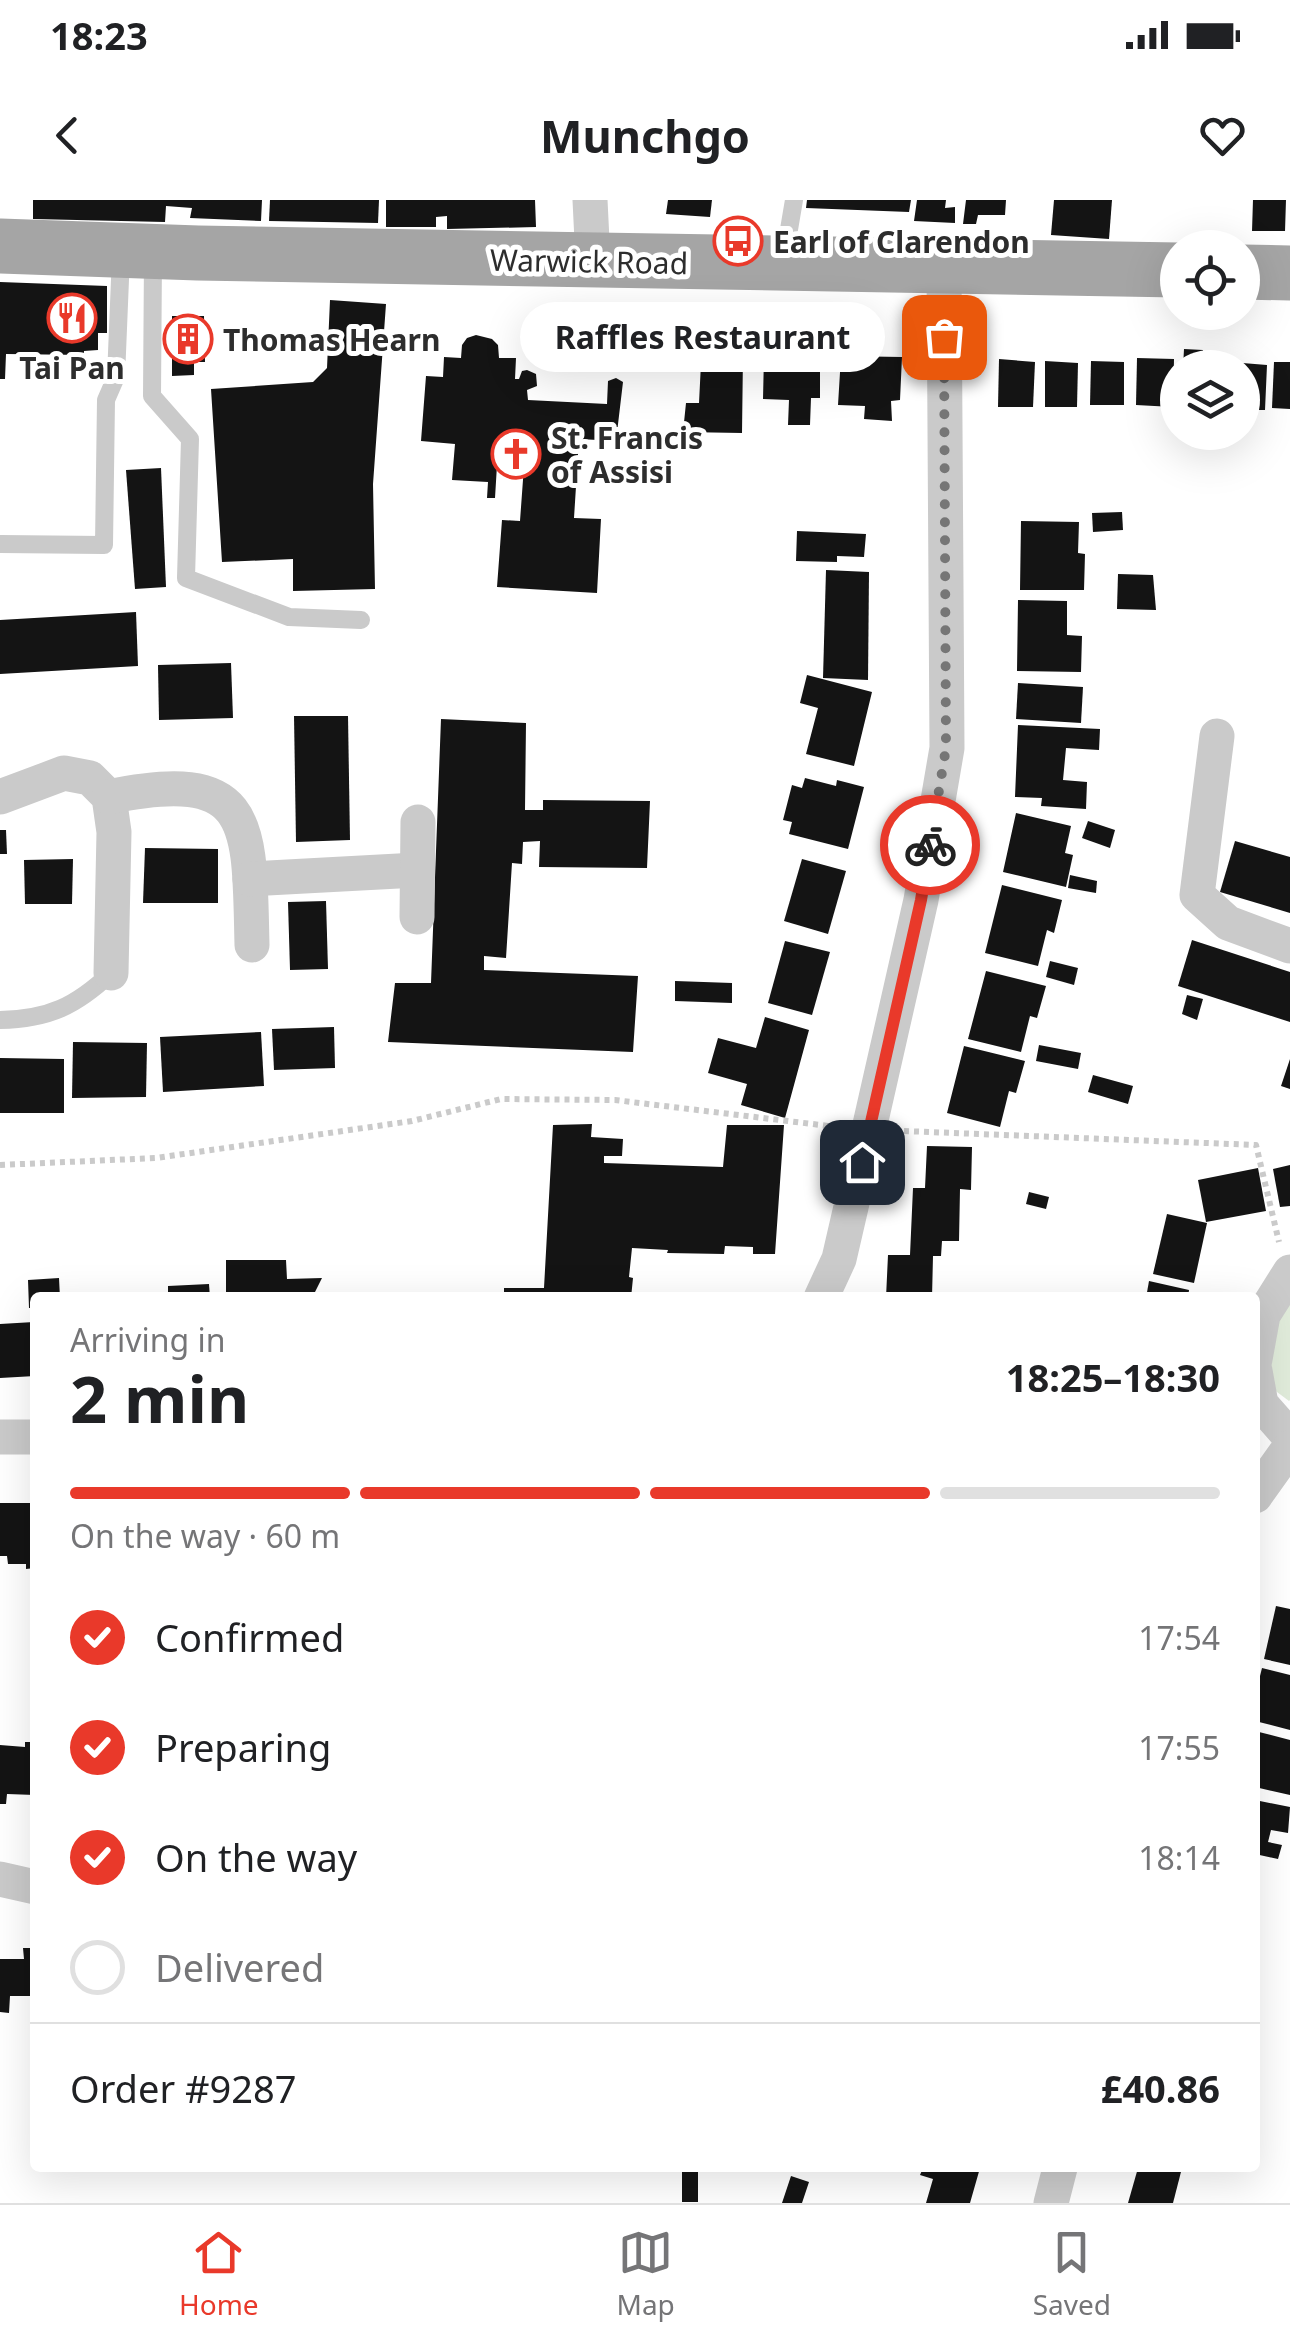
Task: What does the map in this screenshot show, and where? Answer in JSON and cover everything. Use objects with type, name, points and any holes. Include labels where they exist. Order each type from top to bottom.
[{"type":"main road","name":"Warwick Road","points":[[0,246],[1160,270]]},
{"type":"main road","points":[[1260,272],[1290,272]]},
{"type":"street","points":[[590,200],[592,261]]},
{"type":"street","points":[[824,1292],[839,1259],[921,900],[946,748],[944,268]]},
{"type":"street","points":[[1217,736],[1197,895],[1228,923],[1290,946]]},
{"type":"street","points":[[0,796],[64,772],[90,778],[109,797],[114,832],[111,973]]},
{"type":"street","points":[[109,797],[197,789],[211,793],[225,804],[242,825],[250,852],[252,946]]},
{"type":"street","points":[[417,917],[418,822]]},
{"type":"street","points":[[250,878],[417,870]]},
{"type":"street","points":[[1260,1332],[1263,1315],[1288,1274]]},
{"type":"street","points":[[1260,1398],[1290,1437]]},
{"type":"street","points":[[0,1437],[30,1437]]},
{"type":"street","points":[[1260,1489],[1290,1447]]},
{"type":"street","points":[[0,1879],[30,1886]]},
{"type":"street","points":[[1051,2203],[1059,2172]]},
{"type":"lane","points":[[784,264],[794,200]]},
{"type":"lane","points":[[0,544],[104,545],[106,400],[116,377],[137,250]]},
{"type":"lane","points":[[137,250],[152,396],[190,439],[186,578],[288,616],[361,620]]},
{"type":"lane","points":[[0,1020],[48,1015],[83,1000],[111,973]]},
{"type":"path","points":[[0,1166],[156,1158],[412,1120],[500,1100],[614,1100],[869,1129],[1256,1145],[1288,1274]]},
{"type":"green space","points":[[1290,1292],[1289,1401],[1269,1386],[1274,1316]]},
{"type":"building","points":[[33,200],[262,200],[261,221],[190,218],[192,208],[166,206],[165,222],[33,219]]},
{"type":"building","points":[[270,200],[379,200],[378,223],[269,221]]},
{"type":"building","points":[[386,200],[535,200],[536,227],[447,229],[447,216],[436,217],[436,227],[386,227]]},
{"type":"building","points":[[668,200],[712,200],[710,217],[666,214]]},
{"type":"building","points":[[807,200],[911,200],[909,212],[806,208]]},
{"type":"building","points":[[917,200],[946,200],[945,208],[955,207],[955,223],[914,221]]},
{"type":"building","points":[[966,200],[1006,200],[1005,215],[978,215],[976,224],[963,224]]},
{"type":"building","points":[[1054,200],[1112,200],[1109,239],[1051,235]]},
{"type":"building","points":[[1253,200],[1286,200],[1285,231],[1252,230]]},
{"type":"building","points":[[0,282],[107,286],[107,333],[98,333],[98,350],[84,351],[84,355],[6,354],[5,379],[0,379]]},
{"type":"building","name":"Thomas Hearn","points":[[330,300],[386,304],[373,484],[375,589],[293,591],[293,559],[222,562],[211,389],[313,382],[327,368]]},
{"type":"building","name":"Thomas Hearn","points":[[172,316],[204,316],[205,362],[194,362],[194,375],[172,376]]},
{"type":"building","name":"St. Francis of Assisi","points":[[476,335],[498,345],[499,358],[516,358],[515,379],[519,379],[522,371],[536,374],[537,386],[527,390],[528,400],[607,404],[608,381],[616,378],[623,382],[616,441],[579,439],[574,518],[601,519],[597,593],[497,587],[502,520],[520,521],[524,466],[497,465],[495,498],[487,498],[488,482],[452,480],[455,444],[421,441],[426,376],[443,377],[444,357],[461,358],[462,345]]},
{"type":"building","points":[[713,354],[743,354],[742,433],[683,432],[686,403],[699,403],[701,363],[713,364]]},
{"type":"building","points":[[764,355],[820,357],[820,398],[811,398],[810,425],[788,425],[789,400],[763,399]]},
{"type":"building","points":[[841,356],[902,357],[900,400],[891,401],[892,421],[864,419],[865,406],[838,405]]},
{"type":"building","points":[[1137,358],[1160,359],[1160,406],[1136,405]]},
{"type":"building","points":[[999,359],[1035,362],[1033,407],[998,407]]},
{"type":"building","points":[[1045,361],[1078,363],[1077,407],[1045,407]]},
{"type":"building","points":[[1091,361],[1124,362],[1124,405],[1090,405]]},
{"type":"building","points":[[1274,362],[1290,362],[1290,409],[1272,408]]},
{"type":"building","points":[[1260,364],[1267,365],[1265,410],[1260,410]]},
{"type":"building","points":[[161,468],[166,587],[135,589],[126,470]]},
{"type":"building","points":[[1122,512],[1123,530],[1093,532],[1092,513]]},
{"type":"building","points":[[1021,521],[1079,522],[1078,553],[1085,554],[1084,590],[1020,590]]},
{"type":"building","points":[[797,531],[866,534],[864,557],[837,556],[837,562],[796,561]]},
{"type":"building","points":[[826,570],[869,572],[868,680],[823,678]]},
{"type":"building","points":[[1118,574],[1153,575],[1156,610],[1117,609]]},
{"type":"building","points":[[1018,600],[1067,601],[1067,635],[1082,636],[1081,672],[1017,671]]},
{"type":"building","points":[[136,612],[138,666],[0,674],[0,620]]},
{"type":"building","points":[[231,663],[233,718],[159,720],[158,665]]},
{"type":"building","points":[[807,675],[872,692],[854,766],[806,754],[818,708],[800,703]]},
{"type":"building","points":[[1018,683],[1083,687],[1081,723],[1016,719]]},
{"type":"building","points":[[294,716],[348,716],[350,840],[296,842]]},
{"type":"building","points":[[441,719],[526,723],[525,810],[543,810],[543,800],[650,801],[647,868],[539,867],[540,841],[523,842],[522,864],[512,863],[506,958],[484,956],[484,970],[638,976],[633,1052],[388,1042],[395,983],[431,983]]},
{"type":"building","points":[[1018,725],[1100,729],[1099,750],[1066,748],[1063,780],[1087,782],[1086,809],[1041,806],[1042,798],[1015,797]]},
{"type":"building","points":[[805,778],[836,786],[837,780],[864,787],[848,849],[789,834],[792,822],[783,820],[792,785],[802,788]]},
{"type":"building","points":[[1016,813],[1071,826],[1065,853],[1073,855],[1066,887],[1003,872]]},
{"type":"building","points":[[1088,821],[1115,830],[1110,848],[1082,838]]},
{"type":"building","points":[[0,830],[6,830],[7,854],[0,854]]},
{"type":"building","points":[[1235,841],[1290,857],[1290,913],[1220,892]]},
{"type":"building","points":[[145,848],[218,849],[218,903],[143,903]]},
{"type":"building","points":[[73,859],[72,904],[25,904],[24,860]]},
{"type":"building","points":[[802,859],[846,871],[828,934],[784,921]]},
{"type":"building","points":[[1070,875],[1097,881],[1096,893],[1068,888]]},
{"type":"building","points":[[1002,885],[1062,900],[1054,933],[1047,930],[1038,966],[985,953]]},
{"type":"building","points":[[326,901],[328,969],[290,970],[288,902]]},
{"type":"building","points":[[1192,940],[1290,972],[1290,1022],[1178,986]]},
{"type":"building","points":[[785,941],[830,952],[812,1015],[768,1003]]},
{"type":"building","points":[[1050,961],[1078,968],[1074,985],[1046,977]]},
{"type":"building","points":[[986,971],[1046,986],[1037,1018],[1030,1016],[1021,1052],[968,1039]]},
{"type":"building","points":[[675,981],[732,983],[732,1003],[675,1001]]},
{"type":"building","points":[[1187,995],[1203,999],[1197,1020],[1182,1014]]},
{"type":"building","points":[[765,1017],[809,1030],[785,1118],[741,1105],[747,1084],[708,1073],[718,1038],[756,1048]]},
{"type":"building","points":[[334,1027],[335,1068],[274,1070],[272,1029]]},
{"type":"building","points":[[261,1032],[264,1086],[163,1092],[160,1037]]},
{"type":"building","points":[[73,1042],[147,1043],[146,1097],[72,1098]]},
{"type":"building","points":[[1039,1045],[1081,1053],[1078,1069],[1036,1061]]},
{"type":"building","points":[[964,1046],[1025,1061],[1016,1093],[1009,1091],[1000,1127],[947,1113]]},
{"type":"building","points":[[0,1058],[64,1059],[64,1113],[0,1113]]},
{"type":"building","points":[[1290,1059],[1290,1089],[1281,1086]]},
{"type":"building","points":[[1093,1075],[1133,1086],[1128,1104],[1088,1092]]},
{"type":"building","points":[[592,1124],[591,1137],[623,1139],[622,1156],[604,1156],[604,1163],[723,1167],[727,1125],[784,1125],[775,1254],[753,1254],[753,1247],[725,1246],[724,1254],[632,1248],[632,1292],[504,1292],[504,1288],[544,1288],[553,1125]]},
{"type":"building","points":[[927,1146],[972,1147],[971,1190],[960,1189],[959,1241],[942,1241],[941,1256],[933,1256],[932,1292],[886,1292],[888,1255],[910,1255],[913,1188],[925,1188]]},
{"type":"building","points":[[1290,1165],[1290,1206],[1280,1207],[1273,1169]]},
{"type":"building","points":[[1258,1168],[1266,1211],[1206,1222],[1198,1180]]},
{"type":"building","points":[[1029,1192],[1049,1197],[1046,1209],[1026,1204]]},
{"type":"building","points":[[1167,1214],[1207,1223],[1194,1283],[1153,1274]]},
{"type":"building","points":[[226,1260],[286,1260],[287,1279],[322,1278],[315,1292],[226,1292]]},
{"type":"building","points":[[59,1278],[60,1292],[30,1292],[29,1308],[28,1280]]},
{"type":"building","points":[[1149,1281],[1189,1290],[1189,1292],[1147,1292]]},
{"type":"building","points":[[209,1284],[210,1292],[168,1292],[168,1286]]},
{"type":"building","points":[[30,1322],[30,1376],[0,1378],[0,1324]]},
{"type":"building","points":[[0,1503],[30,1503],[30,1569],[26,1569],[26,1564],[8,1564],[7,1556],[0,1556]]},
{"type":"building","points":[[1276,1606],[1290,1609],[1290,1665],[1264,1659]]},
{"type":"building","points":[[1262,1668],[1290,1675],[1290,1730],[1260,1722]]},
{"type":"building","points":[[1260,1732],[1290,1740],[1290,1795],[1260,1788]]},
{"type":"building","points":[[25,1742],[30,1742],[30,1795],[7,1794],[6,1804],[0,1804],[0,1745],[25,1747]]},
{"type":"building","points":[[1260,1801],[1290,1807],[1288,1833],[1271,1830],[1268,1842],[1282,1845],[1278,1859],[1260,1855]]},
{"type":"building","points":[[23,1948],[30,1948],[30,1996],[10,1996],[9,2013],[0,2012],[0,1959],[24,1959]]},
{"type":"building","points":[[682,2172],[698,2172],[698,2202],[682,2202]]},
{"type":"building","points":[[979,2172],[970,2203],[926,2203],[933,2179],[920,2175]]},
{"type":"building","points":[[1137,2172],[1181,2172],[1173,2203],[1128,2203]]},
{"type":"building","points":[[791,2176],[809,2182],[802,2203],[782,2203]]},
{"type":"way so far","points":[[930,845],[946,748],[944,337]]},
{"type":"place","name":"Earl of Clarendon","points":[[738,241]]},
{"type":"place","name":"Tai Pan","points":[[72,318]]},
{"type":"place","name":"Raffles Restaurant","points":[[944,337]]},
{"type":"place","name":"Thomas Hearn","points":[[188,339]]},
{"type":"place","name":"St. Francis of Assisi","points":[[516,454]]},
{"type":"route","points":[[862,1162],[930,845]]}]
